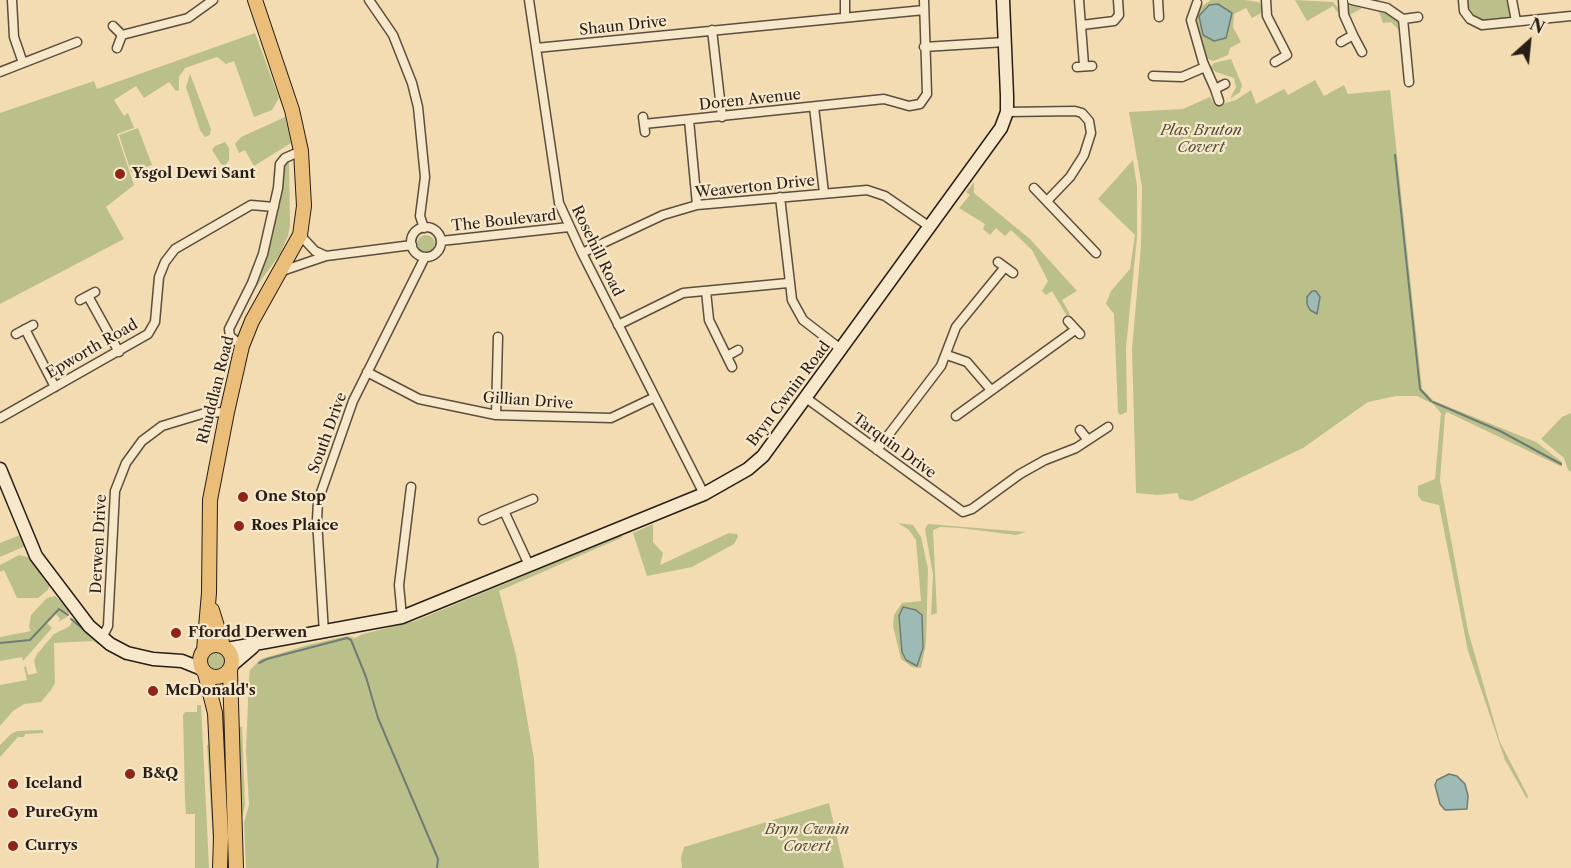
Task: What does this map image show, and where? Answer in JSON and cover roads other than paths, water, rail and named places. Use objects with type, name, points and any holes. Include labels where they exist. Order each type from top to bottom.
[{"type":"main road","name":"Rhuddlan Road","points":[[209,593],[210,500],[242,346],[252,321],[300,235],[305,191],[302,151],[292,110],[255,0]]},
{"type":"main road","points":[[209,593],[213,621],[225,648],[232,656],[236,868]]},
{"type":"main road","points":[[209,593],[203,652],[200,660],[215,713],[221,837],[219,868]]},
{"type":"main road","points":[[203,652],[213,645],[225,648]]},
{"type":"main road","points":[[203,671],[219,678],[231,668]]},
{"type":"street","points":[[12,0],[14,37],[23,63]]},
{"type":"street","points":[[122,35],[188,18],[213,0]]},
{"type":"street","points":[[369,0],[393,35],[412,83],[418,106],[425,177],[420,216],[424,228],[416,232],[412,245],[416,253],[425,257]]},
{"type":"street","name":"Rosehill Road","points":[[529,0],[559,203],[704,494]]},
{"type":"street","points":[[845,0],[845,17]]},
{"type":"street","name":"Doren Avenue","points":[[644,124],[884,99],[909,106],[920,104],[927,94],[924,0]]},
{"type":"street","name":"Bryn Cwnin Road","points":[[225,648],[324,633],[402,617],[704,494],[731,481],[763,456],[992,142],[1007,112],[1003,0]]},
{"type":"street","points":[[1079,0],[1084,66]]},
{"type":"street","points":[[1082,25],[1114,21],[1119,15],[1118,0]]},
{"type":"street","points":[[1158,0],[1159,17]]},
{"type":"street","points":[[1266,0],[1267,16],[1287,55],[1275,62]]},
{"type":"street","points":[[1343,0],[1344,15],[1362,52]]},
{"type":"street","points":[[1352,0],[1389,4],[1403,19],[1409,82]]},
{"type":"street","points":[[1463,0],[1464,11],[1470,19],[1482,25],[1571,16]]},
{"type":"street","points":[[1512,0],[1516,21]]},
{"type":"street","points":[[1198,1],[1191,20],[1192,27],[1219,100]]},
{"type":"street","name":"Shaun Drive","points":[[536,48],[924,10]]},
{"type":"street","points":[[1403,19],[1418,17]]},
{"type":"street","points":[[112,26],[122,35]]},
{"type":"street","points":[[712,30],[722,117]]},
{"type":"street","points":[[117,48],[122,35]]},
{"type":"street","points":[[1341,42],[1353,35]]},
{"type":"street","points":[[0,72],[77,42]]},
{"type":"street","points":[[924,47],[1005,42]]},
{"type":"street","points":[[1153,76],[1182,77],[1205,67]]},
{"type":"street","points":[[1215,89],[1225,84]]},
{"type":"street","name":"Doren Avenue","points":[[814,107],[824,193]]},
{"type":"street","points":[[1007,112],[1075,111],[1082,113],[1089,121],[1090,133],[1084,155],[1070,177],[1047,201]]},
{"type":"street","name":"Doren Avenue","points":[[689,120],[697,205]]},
{"type":"street","points":[[242,346],[230,336],[229,329],[252,283],[263,254],[274,207],[281,161],[302,151]]},
{"type":"street","points":[[1034,188],[1096,253]]},
{"type":"street","name":"Weaverton Drive","points":[[582,253],[663,215],[697,205],[824,193],[867,190],[885,196],[930,227]]},
{"type":"street","points":[[780,197],[788,283],[792,300],[803,320],[842,350]]},
{"type":"street","name":"Epworth Road","points":[[0,418],[148,334],[155,322],[159,277],[165,262],[175,249],[251,205],[274,207]]},
{"type":"street","name":"The Boulevard","points":[[441,241],[569,227]]},
{"type":"street","name":"The Boulevard","points":[[424,228],[437,232],[441,241],[435,255],[425,257]]},
{"type":"street","points":[[300,235],[315,251],[326,256]]},
{"type":"street","points":[[279,272],[326,256],[412,245]]},
{"type":"street","name":"South Drive","points":[[324,633],[317,520],[318,501],[353,401],[425,257]]},
{"type":"street","points":[[877,450],[947,355],[956,327],[1001,265],[1013,273]]},
{"type":"street","points":[[618,325],[683,293],[788,283]]},
{"type":"street","points":[[706,291],[709,320],[732,367]]},
{"type":"street","points":[[88,296],[119,352]]},
{"type":"street","points":[[956,416],[1078,332],[1068,321]]},
{"type":"street","points":[[16,334],[29,327],[55,387]]},
{"type":"street","points":[[496,415],[498,337]]},
{"type":"street","points":[[727,356],[738,350]]},
{"type":"street","points":[[947,355],[967,362],[991,390]]},
{"type":"street","name":"Gillian Drive","points":[[367,372],[419,399],[496,415],[611,418],[655,397]]},
{"type":"street","name":"Tarquin Drive","points":[[806,398],[958,510],[970,513],[1020,474],[1088,440]]},
{"type":"street","name":"Derwen Drive","points":[[102,638],[108,626],[115,491],[126,463],[142,441],[162,426],[205,413],[227,412]]},
{"type":"street","points":[[1080,430],[1088,440],[1108,427]]},
{"type":"street","points":[[0,469],[36,556],[76,612],[102,638],[135,656],[182,661],[203,671]]},
{"type":"street","points":[[402,617],[399,585],[411,486]]},
{"type":"street","points":[[483,520],[533,500]]},
{"type":"street","points":[[504,511],[529,565]]},
{"type":"street","points":[[231,668],[259,643]]},
{"type":"street","points":[[182,661],[203,652]]},
{"type":"water","points":[[1218,4],[1232,13],[1226,38],[1214,41],[1203,35],[1199,16],[1209,5]]},
{"type":"water","points":[[1312,291],[1316,291],[1320,297],[1317,314],[1310,310],[1307,304],[1307,297]]},
{"type":"water","points":[[903,607],[916,610],[922,615],[923,648],[917,666],[906,660],[902,652],[899,616]]},
{"type":"water","points":[[1449,774],[1457,776],[1465,784],[1468,796],[1467,809],[1445,810],[1440,804],[1435,785],[1437,780]]},
{"type":"waterway","points":[[1395,155],[1420,389],[1431,401]]},
{"type":"waterway","points":[[1433,402],[1500,431],[1561,464]]},
{"type":"waterway","points":[[0,643],[30,640],[59,609],[68,615]]},
{"type":"waterway","points":[[71,619],[99,642]]},
{"type":"waterway","points":[[259,663],[347,638],[351,640],[366,677],[378,718],[438,859],[437,868]]},
{"type":"place","name":"Ysgol Dewi Sant","points":[[120,174]]},
{"type":"place","name":"One Stop","points":[[243,497]]},
{"type":"place","name":"Roes Plaice","points":[[239,526]]},
{"type":"place","name":"Ffordd Derwen","points":[[176,633]]},
{"type":"place","name":"McDonald's","points":[[153,691]]},
{"type":"place","name":"B&Q","points":[[130,774]]},
{"type":"place","name":"Iceland","points":[[13,784]]},
{"type":"place","name":"PureGym","points":[[13,813]]},
{"type":"place","name":"Currys","points":[[13,846]]},
{"type":"park label","name":"Plas Bruton Covert","points":[[1201,140]]},
{"type":"park label","name":"Bryn Cwnin Covert","points":[[807,838]]}]
